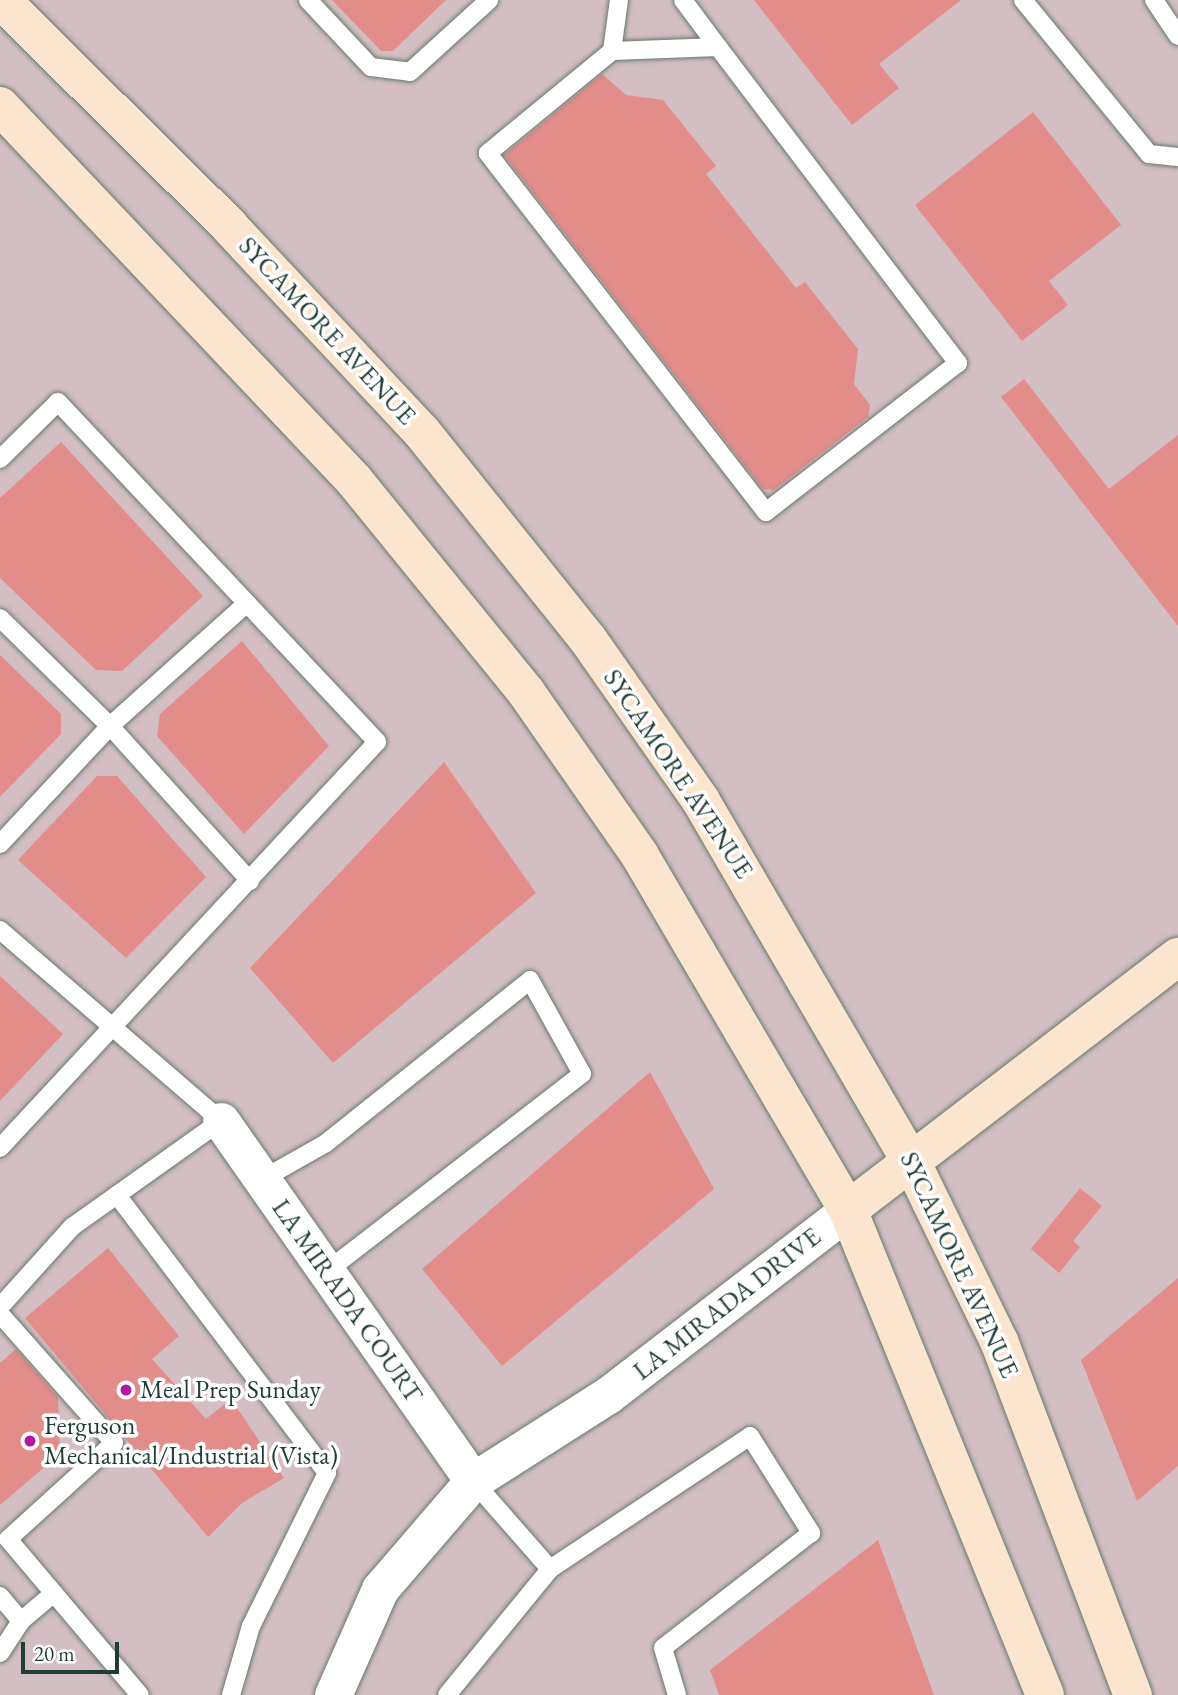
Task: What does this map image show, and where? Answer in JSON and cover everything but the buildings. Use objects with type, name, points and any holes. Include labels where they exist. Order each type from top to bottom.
[{"type":"main road","name":"SYCAMORE AVENUE","points":[[1,0],[229,226],[421,431],[587,638],[701,801],[912,1163],[999,1341],[1133,1695]]},
{"type":"main road","points":[[0,106],[353,479],[526,692],[639,854],[848,1210],[1045,1695]]},
{"type":"main road","name":"LA MIRADA DRIVE","points":[[848,1210],[1178,957]]},
{"type":"street","name":"LA MIRADA COURT","points":[[221,1121],[473,1481]]},
{"type":"street","name":"LA MIRADA DRIVE","points":[[333,1695],[380,1589],[473,1481],[608,1395],[848,1210]]},
{"type":"lane","points":[[308,0],[370,66],[410,72],[489,0]]},
{"type":"lane","points":[[612,51],[619,0]]},
{"type":"lane","points":[[683,0],[958,362],[766,512],[488,153],[612,51],[718,47]]},
{"type":"lane","points":[[1023,0],[1149,155],[1178,156]]},
{"type":"lane","points":[[1154,0],[1178,36]]},
{"type":"lane","points":[[0,459],[58,402],[377,742],[115,1030],[0,1148]]},
{"type":"lane","points":[[0,844],[110,726],[247,603]]},
{"type":"lane","points":[[0,618],[110,726],[250,881]]},
{"type":"lane","points":[[0,930],[221,1121],[72,1227],[0,1307]]},
{"type":"lane","points":[[261,1180],[326,1143],[530,981],[582,1074],[326,1272]]},
{"type":"lane","points":[[117,1195],[327,1473],[251,1626],[231,1695]]},
{"type":"lane","points":[[0,1314],[114,1443],[8,1539],[140,1695]]},
{"type":"lane","points":[[447,1695],[550,1570],[750,1436],[811,1533],[663,1647],[677,1695]]},
{"type":"lane","points":[[473,1481],[550,1570]]},
{"type":"lane","points":[[0,1653],[20,1621],[54,1593]]},
{"type":"lane","points":[[0,1596],[20,1621]]},
{"type":"shaded area","points":[[0,0],[1178,0],[1178,1695],[0,1695]]},
{"type":"place","name":"Meal Prep Sunday","points":[[126,1390]]},
{"type":"place","name":"Ferguson Mechanical/Industrial (Vista)","points":[[30,1441]]}]
